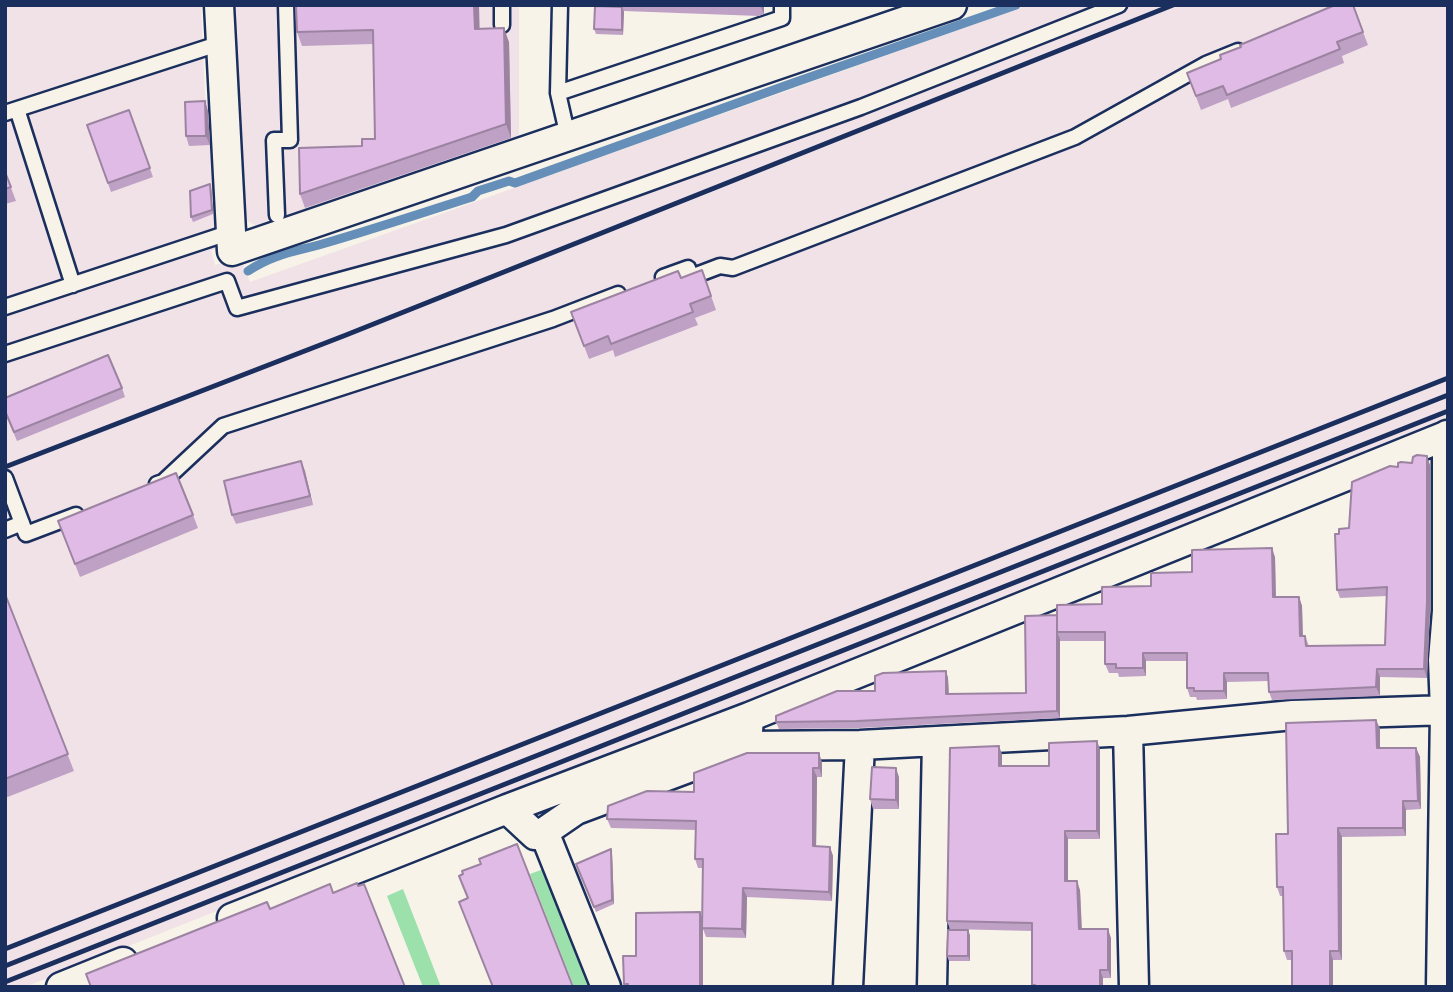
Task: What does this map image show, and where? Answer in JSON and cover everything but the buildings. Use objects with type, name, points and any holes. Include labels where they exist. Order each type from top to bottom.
[{"type":"street","points":[[219,5],[232,251],[952,5]]},
{"type":"street","points":[[214,926],[507,809],[750,717],[1448,435],[1447,611],[1443,660],[1447,710],[1441,987]]},
{"type":"street","points":[[507,809],[535,835],[544,832],[576,810],[747,746],[860,745],[1128,731],[1293,715],[1447,710]]},
{"type":"street","points":[[747,746],[750,717]]},
{"type":"street","points":[[1128,731],[1134,987]]},
{"type":"street","points":[[932,987],[937,741]]},
{"type":"street","points":[[848,987],[860,745]]},
{"type":"street","points":[[544,832],[606,987]]},
{"type":"street","points":[[61,987],[150,951]]},
{"type":"lane","points":[[277,215],[274,140],[290,140],[286,5]]},
{"type":"lane","points":[[502,5],[502,25]]},
{"type":"lane","points":[[560,5],[558,93],[568,136]]},
{"type":"lane","points":[[558,93],[782,18],[782,5]]},
{"type":"lane","points":[[5,354],[227,281],[237,308],[506,235],[861,107],[1119,5]]},
{"type":"lane","points":[[73,285],[11,111],[221,43]]},
{"type":"lane","points":[[651,282],[688,268],[691,277],[720,266],[733,268],[1075,137],[1206,65],[1254,45]]},
{"type":"lane","points":[[5,307],[231,232]]},
{"type":"lane","points":[[138,492],[163,482],[223,426],[553,319],[626,291]]},
{"type":"lane","points":[[5,478],[26,534],[88,510]]},
{"type":"lane","points":[[5,530],[22,523]]},
{"type":"shaded area","points":[[5,5],[201,5],[205,98],[219,111],[224,246],[211,251],[215,265],[240,257],[250,282],[1028,5],[1448,5],[1448,423],[25,987],[5,987]]},
{"type":"shaded area","points":[[232,5],[519,5],[519,148],[268,232],[243,219]]},
{"type":"green space","points":[[549,867],[595,987],[574,987],[530,874]]},
{"type":"green space","points":[[403,889],[441,987],[423,987],[387,896]]},
{"type":"waterway","points":[[248,271],[278,256],[472,197],[478,191],[509,181],[515,183],[1016,5]]},
{"type":"railway","points":[[5,467],[346,335],[1173,5]]},
{"type":"railway","points":[[5,949],[1448,378]]},
{"type":"railway","points":[[5,966],[1448,395]]},
{"type":"railway","points":[[5,982],[1448,411]]}]
